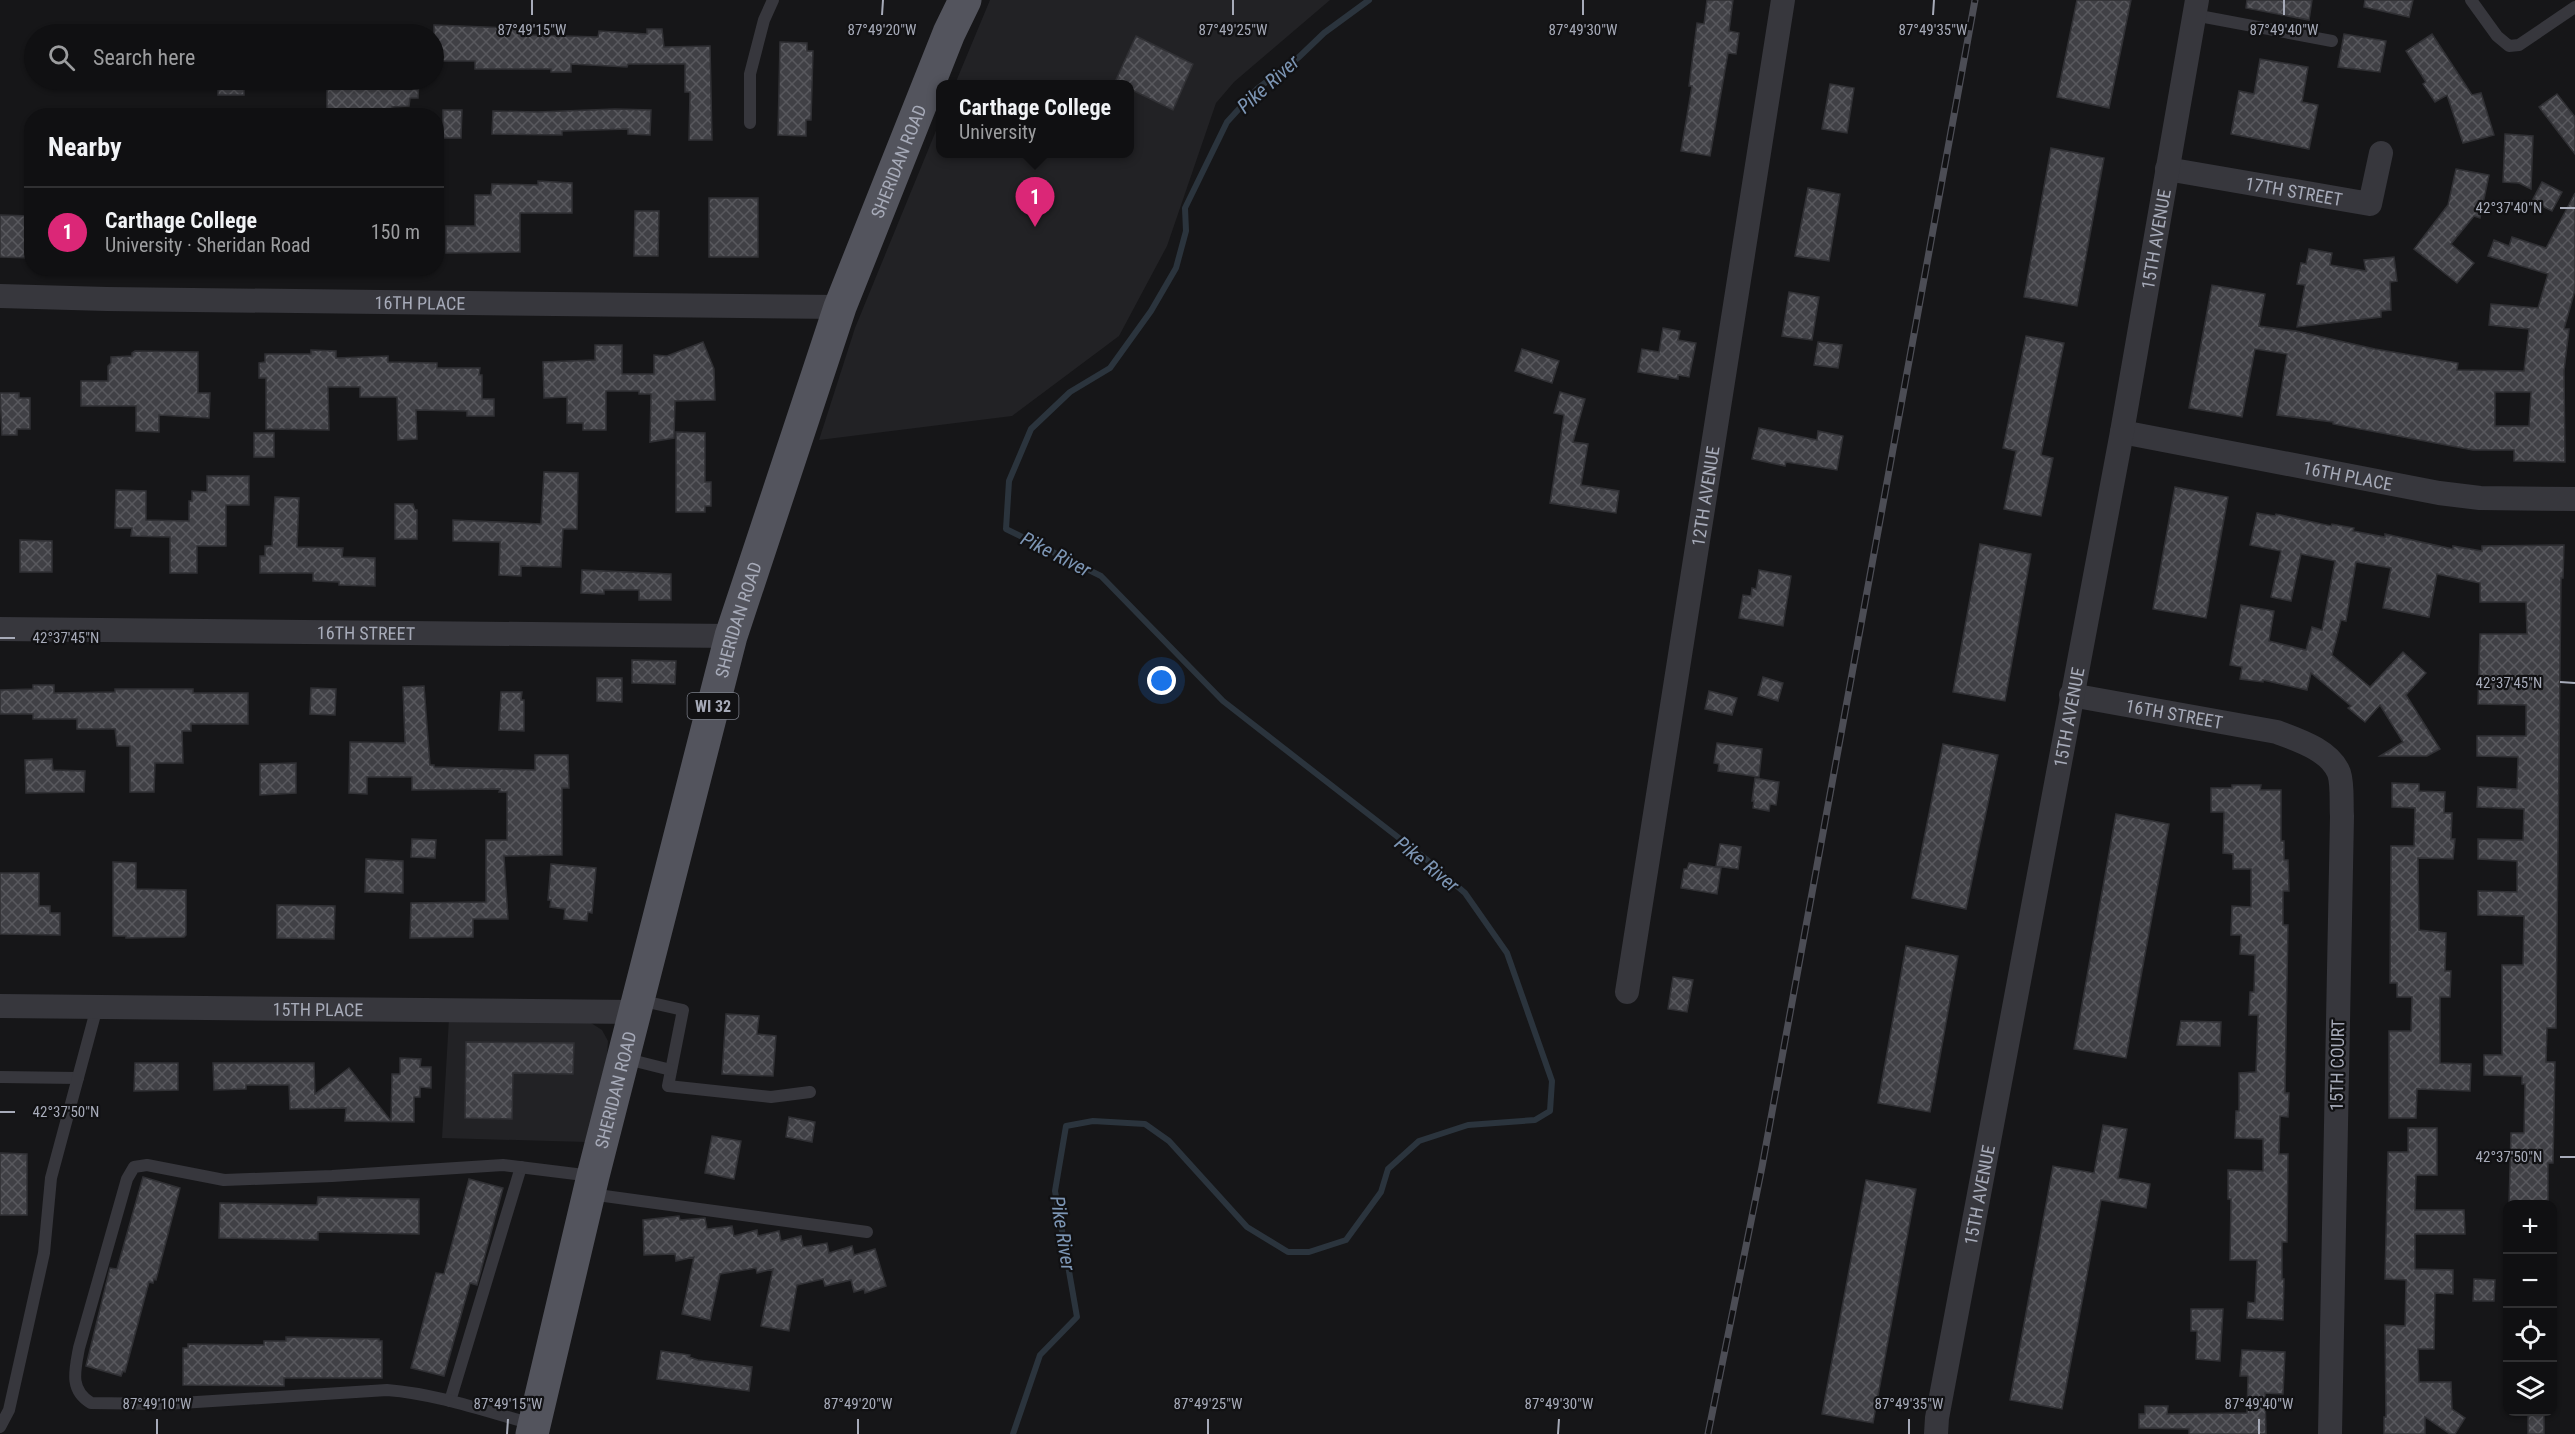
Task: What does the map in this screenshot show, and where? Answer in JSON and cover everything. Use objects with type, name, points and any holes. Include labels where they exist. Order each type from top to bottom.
[{"type":"main road","name":"SHERIDAN ROAD","points":[[533,1429],[591,1185],[731,636],[840,307],[965,0]]},
{"type":"street","name":"12TH AVENUE","points":[[1627,992],[1783,0]]},
{"type":"street","name":"15TH AVENUE","points":[[1936,1434],[1939,1406],[2122,432],[2195,7]]},
{"type":"street","name":"17TH STREET","points":[[2167,170],[2370,204],[2381,153]]},
{"type":"street","name":"16TH PLACE","points":[[0,296],[840,307]]},
{"type":"street","name":"16TH PLACE","points":[[2122,432],[2439,493],[2510,499],[2575,499]]},
{"type":"street","name":"16TH STREET","points":[[0,629],[731,636]]},
{"type":"street","name":"16TH STREET","points":[[2072,695],[2277,732]]},
{"type":"street","name":"15TH COURT","points":[[2277,732],[2298,740],[2329,759],[2339,774],[2342,828],[2330,1434]]},
{"type":"street","name":"15TH PLACE","points":[[0,1006],[636,1006]]},
{"type":"lane","points":[[750,123],[750,74],[764,20],[773,0]]},
{"type":"lane","points":[[2471,0],[2497,36],[2509,46],[2519,45],[2575,7]]},
{"type":"lane","points":[[2195,7],[2332,40]]},
{"type":"lane","points":[[636,1006],[684,1010],[668,1086],[771,1096],[810,1092]]},
{"type":"lane","points":[[0,1427],[12,1399],[44,1253],[51,1178],[97,1007]]},
{"type":"lane","points":[[623,1058],[671,1070]]},
{"type":"lane","points":[[0,1077],[78,1078]]},
{"type":"lane","points":[[533,1429],[450,1401],[411,1392],[387,1390],[165,1404],[91,1403],[81,1397],[75,1385],[74,1373],[128,1179],[135,1167],[147,1165],[224,1180],[332,1176],[474,1165],[521,1167],[591,1185],[867,1232]]},
{"type":"lane","points":[[450,1401],[521,1167]]},
{"type":"shaded area","points":[[990,0],[1330,0],[1234,82],[1216,103],[1167,246],[1119,336],[1012,416],[819,440],[855,328],[936,131],[936,158],[1134,158],[1134,80],[957,80]]},
{"type":"shaded area","points":[[449,1018],[591,1023],[602,1030],[608,1041],[607,1056],[586,1142],[442,1138]]},
{"type":"building","points":[[1707,0],[1733,0],[1729,31],[1739,33],[1736,54],[1728,53],[1710,156],[1681,151],[1692,86],[1689,86],[1697,23],[1704,24]]},
{"type":"building","points":[[2077,0],[2131,0],[2109,108],[2057,97]]},
{"type":"building","points":[[2247,0],[2312,0],[2309,20],[2246,8]]},
{"type":"building","points":[[2365,0],[2413,0],[2409,17],[2364,7]]},
{"type":"building","points":[[444,25],[532,29],[532,35],[598,37],[599,31],[647,34],[647,29],[662,29],[664,47],[710,46],[712,140],[689,140],[690,92],[685,92],[685,64],[628,64],[627,67],[571,64],[571,72],[551,72],[551,69],[475,69],[475,61],[444,61]]},
{"type":"building","points":[[2344,34],[2386,41],[2380,72],[2338,67]]},
{"type":"building","points":[[2432,34],[2472,95],[2481,93],[2494,135],[2463,143],[2447,95],[2435,102],[2423,84],[2426,82],[2406,51]]},
{"type":"building","points":[[1136,36],[1193,64],[1173,110],[1134,91],[1134,80],[1116,80]]},
{"type":"building","points":[[780,42],[807,43],[807,51],[813,51],[811,120],[806,120],[806,136],[778,135]]},
{"type":"building","points":[[2260,59],[2308,67],[2302,102],[2318,105],[2309,149],[2231,134],[2239,91],[2254,94]]},
{"type":"building","points":[[1830,84],[1854,88],[1847,133],[1822,129]]},
{"type":"building","points":[[218,90],[244,90],[244,95],[218,95]]},
{"type":"building","points":[[327,90],[418,90],[418,98],[410,98],[409,106],[327,108]]},
{"type":"building","points":[[2557,94],[2575,117],[2575,154],[2539,107]]},
{"type":"building","points":[[444,110],[462,110],[461,138],[444,138]]},
{"type":"building","points":[[651,110],[650,135],[628,134],[628,129],[562,131],[562,135],[492,134],[493,111]]},
{"type":"building","points":[[2505,134],[2533,136],[2531,189],[2519,183],[2503,182]]},
{"type":"building","points":[[2051,148],[2104,158],[2077,306],[2024,297]]},
{"type":"building","points":[[2456,169],[2489,175],[2480,218],[2474,216],[2451,244],[2474,263],[2457,283],[2414,249],[2448,205]]},
{"type":"building","points":[[538,181],[572,183],[572,213],[520,213],[520,252],[446,253],[446,226],[475,226],[475,195],[491,195],[492,184],[538,185]]},
{"type":"building","points":[[2542,182],[2562,192],[2552,211],[2532,201]]},
{"type":"building","points":[[1808,188],[1840,194],[1829,261],[1795,256]]},
{"type":"building","points":[[2575,193],[2575,290],[2564,329],[2569,329],[2564,371],[2565,462],[2514,461],[2514,450],[2473,450],[2333,424],[2333,422],[2277,415],[2287,354],[2255,349],[2242,417],[2189,408],[2212,285],[2265,294],[2259,326],[2296,331],[2375,349],[2458,363],[2457,370],[2524,371],[2529,329],[2489,325],[2491,304],[2538,308],[2548,274],[2488,256],[2494,240],[2509,246],[2512,237],[2546,248]],"holes":[[[2495,392],[2531,392],[2529,426],[2495,426]]]},
{"type":"building","points":[[709,198],[758,198],[758,257],[709,257]]},
{"type":"building","points":[[635,211],[659,211],[658,256],[634,256]]},
{"type":"building","points":[[0,215],[24,216],[24,258],[0,257]]},
{"type":"building","points":[[2309,249],[2332,253],[2330,265],[2366,271],[2364,260],[2394,257],[2397,281],[2390,282],[2391,310],[2381,311],[2381,317],[2297,327],[2305,285],[2297,284],[2301,263],[2306,264]]},
{"type":"building","points":[[1789,292],[1819,297],[1812,340],[1782,336]]},
{"type":"building","points":[[1663,328],[1680,331],[1678,340],[1696,343],[1689,377],[1678,375],[1678,379],[1638,372],[1642,349],[1659,352]]},
{"type":"building","points":[[2026,336],[2064,343],[2041,455],[2053,458],[2041,516],[2004,509],[2016,451],[2003,448]]},
{"type":"building","points":[[703,342],[714,369],[715,400],[675,401],[674,438],[650,442],[651,394],[639,394],[639,391],[606,391],[606,430],[583,430],[583,423],[567,423],[567,397],[544,398],[543,362],[595,360],[595,345],[622,345],[622,374],[654,374],[654,355],[667,356]]},
{"type":"building","points":[[1818,342],[1842,345],[1838,368],[1814,365]]},
{"type":"building","points":[[1522,349],[1559,361],[1552,383],[1515,371]]},
{"type":"building","points":[[311,350],[336,351],[336,358],[388,356],[388,362],[437,363],[437,368],[480,368],[482,399],[494,399],[494,416],[467,416],[467,411],[416,410],[417,439],[398,440],[397,397],[360,397],[360,387],[328,387],[329,430],[266,429],[266,378],[259,378],[259,363],[265,362],[265,354],[311,354]]},
{"type":"building","points":[[135,351],[198,352],[198,393],[210,393],[209,418],[159,415],[159,432],[136,431],[136,406],[81,406],[81,381],[108,381],[108,366],[111,363],[111,357],[132,356]]},
{"type":"building","points":[[1560,392],[1585,399],[1573,442],[1588,444],[1581,485],[1619,491],[1616,513],[1550,503],[1564,415],[1554,413]]},
{"type":"building","points":[[0,393],[19,393],[19,398],[30,398],[30,429],[17,429],[17,435],[2,435]]},
{"type":"building","points":[[1759,428],[1817,440],[1818,431],[1843,436],[1837,470],[1786,462],[1785,466],[1752,459]]},
{"type":"building","points":[[676,432],[705,433],[705,482],[711,482],[711,506],[705,506],[705,512],[676,512]]},
{"type":"building","points":[[254,433],[274,433],[274,457],[254,457]]},
{"type":"building","points":[[544,472],[578,473],[577,529],[563,529],[561,567],[521,566],[521,576],[499,575],[500,542],[453,541],[453,520],[541,524]]},
{"type":"building","points":[[207,476],[249,476],[249,505],[226,505],[226,546],[197,546],[197,573],[170,573],[170,537],[131,536],[132,528],[115,528],[116,490],[146,491],[146,520],[189,521],[189,501],[192,501],[192,491],[207,492]]},
{"type":"building","points":[[2175,487],[2228,497],[2206,618],[2153,609]]},
{"type":"building","points":[[275,497],[299,498],[297,547],[343,548],[342,557],[375,558],[375,586],[339,585],[339,582],[313,581],[313,573],[260,573],[260,556],[265,556],[265,546],[272,546]]},
{"type":"building","points":[[395,504],[413,504],[417,510],[417,539],[395,539]]},
{"type":"building","points":[[2257,513],[2275,516],[2276,514],[2331,526],[2332,524],[2354,528],[2353,531],[2385,537],[2385,534],[2453,549],[2453,546],[2482,551],[2482,546],[2564,545],[2563,578],[2561,578],[2556,1028],[2547,1028],[2546,1062],[2555,1062],[2553,1163],[2548,1163],[2548,1200],[2509,1200],[2511,1133],[2524,1133],[2525,1084],[2522,1084],[2522,1076],[2484,1075],[2484,1055],[2502,1055],[2502,965],[2523,965],[2524,916],[2478,915],[2478,891],[2517,892],[2517,861],[2478,859],[2478,839],[2523,840],[2524,809],[2477,807],[2478,787],[2517,789],[2518,757],[2477,756],[2477,736],[2526,736],[2526,705],[2478,704],[2480,634],[2527,634],[2526,602],[2480,602],[2480,583],[2437,574],[2429,617],[2383,608],[2391,568],[2356,562],[2346,621],[2341,620],[2332,655],[2370,687],[2403,652],[2426,673],[2406,695],[2440,749],[2427,756],[2380,756],[2403,742],[2380,705],[2365,722],[2348,708],[2351,706],[2311,673],[2307,690],[2263,680],[2263,682],[2240,679],[2242,667],[2230,665],[2241,605],[2274,611],[2269,641],[2306,650],[2312,627],[2322,630],[2335,561],[2301,554],[2291,601],[2271,597],[2281,551],[2250,545]]},
{"type":"building","points":[[20,540],[52,541],[52,572],[20,572]]},
{"type":"building","points":[[1980,544],[2031,554],[2005,701],[1953,692]]},
{"type":"building","points":[[582,570],[671,574],[671,600],[639,600],[639,590],[604,590],[604,594],[581,593]]},
{"type":"building","points":[[1759,570],[1791,576],[1783,626],[1739,618],[1743,595],[1751,596],[1752,588],[1756,589]]},
{"type":"building","points":[[632,660],[676,661],[675,684],[632,683]]},
{"type":"building","points":[[1763,677],[1783,683],[1778,701],[1758,695]]},
{"type":"building","points":[[597,678],[622,678],[622,702],[597,701]]},
{"type":"building","points":[[33,685],[54,685],[54,693],[115,692],[115,689],[193,689],[193,693],[248,693],[248,724],[191,724],[191,731],[182,731],[183,763],[155,763],[154,792],[130,792],[130,746],[117,746],[115,729],[77,729],[77,719],[33,719],[33,714],[0,714],[0,690],[33,689]]},
{"type":"building","points":[[424,686],[430,765],[434,767],[535,770],[535,755],[568,755],[569,788],[562,788],[562,855],[504,856],[508,919],[473,919],[473,937],[410,938],[411,903],[486,902],[486,840],[507,840],[507,792],[499,792],[500,789],[412,790],[412,777],[367,777],[367,794],[349,793],[350,742],[405,743],[403,687]]},
{"type":"building","points":[[311,688],[336,689],[335,715],[310,714]]},
{"type":"building","points":[[1709,691],[1737,698],[1732,715],[1705,709]]},
{"type":"building","points":[[501,692],[522,692],[524,731],[499,730]]},
{"type":"building","points":[[1717,743],[1762,749],[1759,777],[1718,771],[1719,764],[1714,763]]},
{"type":"building","points":[[1943,744],[1998,755],[1966,909],[1912,898]]},
{"type":"building","points":[[52,759],[53,770],[85,771],[84,792],[26,793],[25,760]]},
{"type":"building","points":[[296,763],[296,793],[260,795],[260,764]]},
{"type":"building","points":[[1755,778],[1779,782],[1776,805],[1770,804],[1769,811],[1753,808]]},
{"type":"building","points":[[2392,783],[2419,784],[2419,791],[2445,792],[2444,813],[2452,813],[2451,839],[2455,839],[2453,859],[2418,858],[2419,930],[2446,933],[2445,971],[2451,971],[2450,997],[2440,997],[2440,1063],[2471,1064],[2470,1091],[2417,1089],[2416,1118],[2389,1118],[2389,1031],[2411,1031],[2412,997],[2397,997],[2397,983],[2390,983],[2391,846],[2414,846],[2415,808],[2392,807]]},
{"type":"building","points":[[2232,785],[2261,785],[2260,790],[2281,790],[2281,841],[2284,841],[2284,860],[2288,860],[2289,891],[2283,891],[2283,925],[2288,925],[2285,1093],[2289,1093],[2288,1117],[2280,1116],[2279,1154],[2288,1154],[2287,1242],[2282,1242],[2283,1320],[2247,1318],[2248,1302],[2255,1303],[2257,1260],[2230,1260],[2231,1199],[2228,1199],[2228,1170],[2263,1171],[2263,1139],[2235,1138],[2236,1111],[2239,1111],[2239,1073],[2256,1072],[2258,1015],[2249,1015],[2250,992],[2254,992],[2255,955],[2240,954],[2241,935],[2231,935],[2232,906],[2251,907],[2251,869],[2233,869],[2233,854],[2223,853],[2224,812],[2211,812],[2211,788],[2232,788]]},
{"type":"building","points":[[2116,814],[2169,824],[2126,1058],[2074,1049]]},
{"type":"building","points":[[412,839],[436,840],[435,858],[411,857]]},
{"type":"building","points":[[1720,844],[1741,847],[1738,869],[1716,866]]},
{"type":"building","points":[[366,859],[403,861],[403,893],[365,892]]},
{"type":"building","points":[[113,862],[136,863],[136,889],[186,890],[186,935],[184,937],[126,938],[126,936],[113,936]]},
{"type":"building","points":[[1689,863],[1721,868],[1717,894],[1681,888],[1684,869],[1687,869]]},
{"type":"building","points":[[551,864],[596,868],[592,913],[588,912],[587,921],[564,919],[565,909],[550,907],[551,900],[548,900]]},
{"type":"building","points":[[0,873],[39,873],[39,906],[50,906],[50,913],[60,913],[60,935],[0,934]]},
{"type":"building","points":[[277,905],[335,906],[334,939],[277,938]]},
{"type":"building","points":[[1906,946],[1958,956],[1930,1112],[1878,1103]]},
{"type":"building","points":[[1673,977],[1693,980],[1687,1012],[1668,1009]]},
{"type":"building","points":[[726,1014],[759,1016],[757,1034],[776,1036],[773,1076],[722,1074]]},
{"type":"building","points":[[2181,1021],[2221,1022],[2220,1046],[2177,1045]]},
{"type":"building","points":[[466,1042],[574,1043],[573,1074],[513,1073],[512,1119],[465,1118]]},
{"type":"building","points":[[400,1058],[421,1059],[420,1067],[431,1067],[431,1088],[420,1087],[420,1097],[414,1097],[414,1122],[345,1121],[346,1108],[290,1109],[289,1085],[246,1085],[246,1089],[214,1090],[213,1063],[314,1063],[315,1094],[349,1068],[391,1121],[392,1074],[400,1074]]},
{"type":"building","points":[[135,1063],[178,1063],[178,1090],[134,1091]]},
{"type":"building","points":[[789,1117],[815,1122],[812,1142],[786,1137]]},
{"type":"building","points":[[2103,1125],[2127,1129],[2118,1178],[2150,1184],[2146,1208],[2101,1200],[2062,1409],[2010,1400],[2053,1166],[2094,1173]]},
{"type":"building","points":[[2408,1128],[2437,1128],[2437,1175],[2416,1175],[2415,1210],[2464,1210],[2465,1234],[2415,1234],[2415,1269],[2453,1270],[2453,1294],[2435,1293],[2434,1349],[2418,1349],[2419,1382],[2451,1382],[2452,1409],[2465,1418],[2455,1434],[2450,1434],[2425,1417],[2425,1434],[2384,1434],[2384,1417],[2386,1417],[2385,1325],[2405,1326],[2406,1280],[2385,1279],[2388,1152],[2408,1152]]},
{"type":"building","points":[[712,1136],[741,1141],[734,1179],[705,1173]]},
{"type":"building","points":[[0,1153],[27,1154],[27,1215],[0,1215]]},
{"type":"building","points":[[143,1177],[180,1188],[156,1280],[154,1279],[153,1283],[149,1282],[125,1372],[123,1371],[121,1376],[86,1366],[110,1268],[117,1269]]},
{"type":"building","points":[[469,1179],[503,1188],[477,1285],[470,1283],[444,1376],[411,1368],[436,1273],[444,1274]]},
{"type":"building","points":[[1866,1180],[1916,1189],[1873,1423],[1822,1414]]},
{"type":"building","points":[[318,1197],[419,1199],[419,1234],[318,1232],[318,1240],[219,1238],[220,1203],[317,1205]]},
{"type":"building","points":[[679,1216],[680,1220],[705,1218],[707,1229],[732,1226],[734,1236],[757,1230],[758,1236],[779,1231],[781,1241],[801,1236],[803,1247],[827,1243],[829,1253],[852,1246],[854,1255],[875,1249],[886,1286],[865,1293],[864,1289],[854,1292],[851,1280],[825,1286],[823,1279],[797,1285],[789,1331],[761,1326],[773,1269],[757,1273],[756,1268],[720,1274],[710,1320],[682,1314],[694,1257],[676,1261],[675,1254],[644,1255],[643,1220]]},
{"type":"building","points":[[2474,1279],[2495,1280],[2494,1301],[2473,1301]]},
{"type":"building","points":[[2191,1309],[2223,1309],[2220,1361],[2196,1359],[2197,1331],[2191,1331]]},
{"type":"building","points":[[286,1337],[379,1339],[382,1341],[382,1378],[284,1378],[284,1386],[183,1385],[183,1348],[188,1348],[188,1344],[264,1345],[264,1341],[286,1341]]},
{"type":"building","points":[[2242,1350],[2285,1352],[2283,1394],[2265,1393],[2266,1434],[2189,1434],[2189,1429],[2139,1428],[2139,1414],[2145,1414],[2145,1406],[2168,1406],[2167,1414],[2247,1413],[2248,1376],[2240,1376]]},
{"type":"building","points":[[661,1351],[690,1355],[689,1357],[698,1360],[752,1367],[749,1391],[657,1379]]},
{"type":"building","points":[[2528,1416],[2544,1416],[2544,1434],[2528,1434]]},
{"type":"waterway","name":"Pike River","points":[[1013,1434],[1040,1355],[1077,1317],[1055,1191],[1066,1126],[1093,1121],[1145,1124],[1169,1141],[1247,1227],[1288,1252],[1309,1252],[1346,1240],[1381,1192],[1388,1169],[1419,1141],[1468,1125],[1535,1120],[1550,1111],[1552,1081],[1507,953],[1465,893],[1426,859],[1223,701],[1101,576],[1006,529],[1009,481],[1031,429],[1070,392],[1110,368],[1151,311],[1176,268],[1186,231],[1185,208],[1227,122],[1257,89],[1299,57],[1324,33],[1369,0]]},
{"type":"railway","points":[[1708,1434],[1762,1167],[1975,0]]},
{"type":"place","name":"Carthage College","points":[[1035,227]]}]
